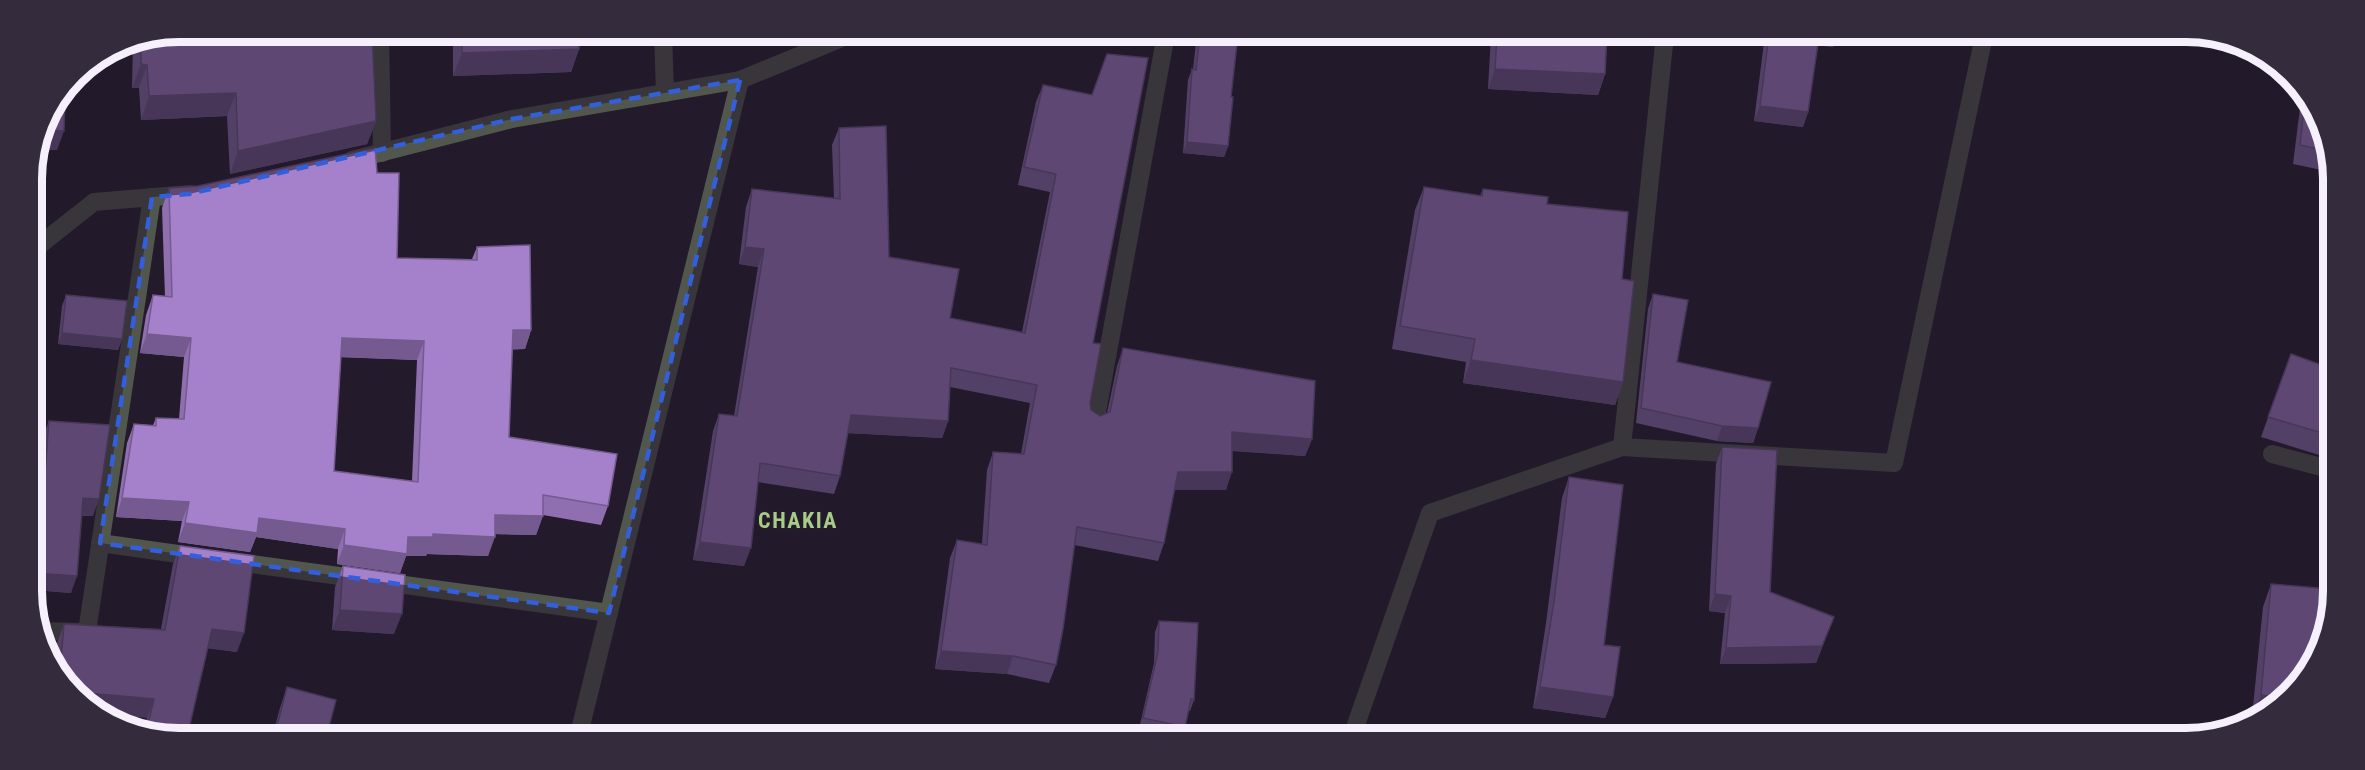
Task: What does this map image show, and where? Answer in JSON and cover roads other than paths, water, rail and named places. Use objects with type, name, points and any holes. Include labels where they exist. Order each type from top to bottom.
[{"type":"street","points":[[380,42],[382,153]]},
{"type":"street","points":[[663,42],[665,93]]},
{"type":"street","points":[[339,163],[512,119],[740,81],[833,42]]},
{"type":"street","points":[[1095,423],[1165,42]]},
{"type":"street","points":[[1622,447],[1664,42]]},
{"type":"street","points":[[1355,728],[1430,513],[1622,447],[1894,463],[1983,42]]},
{"type":"street","points":[[580,728],[740,81]]},
{"type":"street","points":[[42,243],[94,202],[189,194],[212,189]]},
{"type":"street","points":[[48,631],[87,632],[152,197]]},
{"type":"street","points":[[2272,454],[2323,467]]},
{"type":"street","points":[[100,543],[609,613]]},
{"type":"district","name":"CHAKIA","points":[[798,520]]}]
